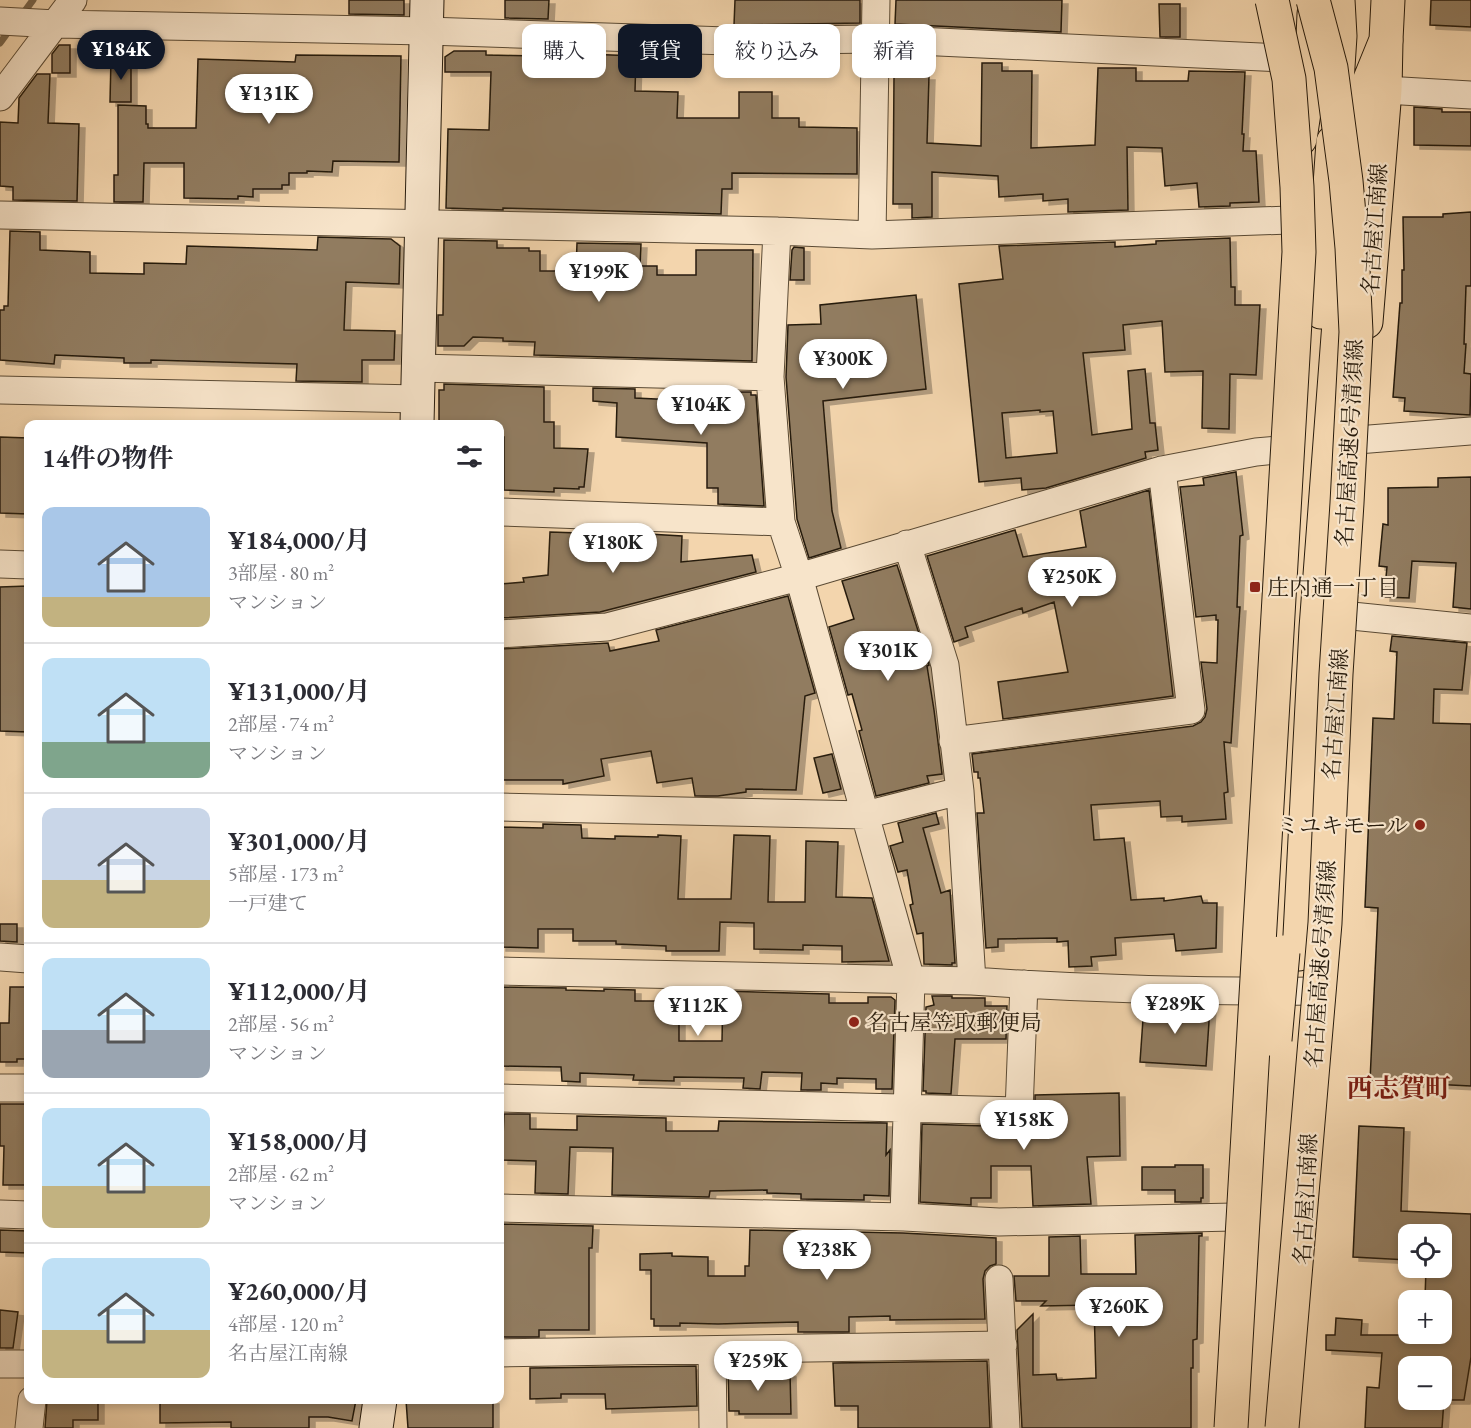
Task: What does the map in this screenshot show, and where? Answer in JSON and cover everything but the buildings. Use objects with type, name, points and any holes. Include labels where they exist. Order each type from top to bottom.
[{"type":"main road","points":[[1232,1428],[1299,252],[1290,79],[1272,0]]},
{"type":"main road","points":[[1224,1428],[1246,991],[1286,329],[1289,220],[1312,59],[1314,0]]},
{"type":"main road","name":"名古屋高速6号清須線","points":[[1282,1428],[1325,923],[1336,664],[1356,332],[1346,181],[1331,68],[1314,0]]},
{"type":"main road","points":[[1266,1428],[1291,1130],[1333,286],[1340,36],[1338,0]]},
{"type":"main road","points":[[1245,1428],[1272,1067],[1283,952],[1297,641],[1333,286],[1353,121],[1386,40],[1388,0]]},
{"type":"main road","name":"名古屋江南線","points":[[1289,1428],[1304,1241],[1316,991],[1342,615],[1385,90],[1388,0]]},
{"type":"street","points":[[13,0],[0,21],[56,24],[427,16],[727,41],[852,39]]},
{"type":"street","points":[[0,97],[73,0]]},
{"type":"street","points":[[875,24],[876,0]]},
{"type":"street","points":[[418,397],[427,16]]},
{"type":"street","points":[[936,42],[1312,59]]},
{"type":"street","points":[[872,235],[874,78]]},
{"type":"street","points":[[1385,90],[1471,95]]},
{"type":"street","points":[[0,215],[777,231],[872,235],[1289,220]]},
{"type":"street","points":[[777,231],[770,377],[781,522],[799,577],[911,980],[904,1217]]},
{"type":"street","points":[[0,390],[418,397],[770,377]]},
{"type":"street","points":[[1357,440],[1471,431]]},
{"type":"street","points":[[504,634],[607,627],[799,577],[1162,470],[1277,450]]},
{"type":"street","points":[[953,741],[1191,710],[1162,470]]},
{"type":"street","points":[[504,512],[781,522]]},
{"type":"street","points":[[907,544],[945,665],[960,791],[972,981]]},
{"type":"street","points":[[0,564],[24,565]]},
{"type":"street","points":[[1342,615],[1471,628]]},
{"type":"street","points":[[504,807],[865,815],[960,791]]},
{"type":"street","points":[[0,957],[24,959]]},
{"type":"street","points":[[504,971],[1316,991]]},
{"type":"street","points":[[504,1098],[1018,1111],[1024,984]]},
{"type":"street","points":[[0,1088],[24,1088]]},
{"type":"street","points":[[504,1209],[904,1217],[999,1222],[1234,1217]]},
{"type":"street","points":[[0,1214],[24,1215]]},
{"type":"street","points":[[999,1279],[1006,1428]]},
{"type":"street","points":[[504,1353],[1003,1345]]},
{"type":"street","points":[[712,1351],[713,1428]]},
{"type":"street","points":[[0,1364],[24,1364]]},
{"type":"street","points":[[29,1428],[32,1404]]},
{"type":"street","points":[[376,1428],[379,1404]]},
{"type":"waterway","points":[[22,15],[33,0]]},
{"type":"waterway","points":[[0,43],[11,28]]},
{"type":"place","name":"庄内通一丁目","points":[[1255,587]]},
{"type":"place","name":"ミユキモール","points":[[1420,825]]},
{"type":"place","name":"名古屋笠取郵便局","points":[[854,1022]]},
{"type":"district","name":"西志賀町","points":[[1399,1088]]}]
